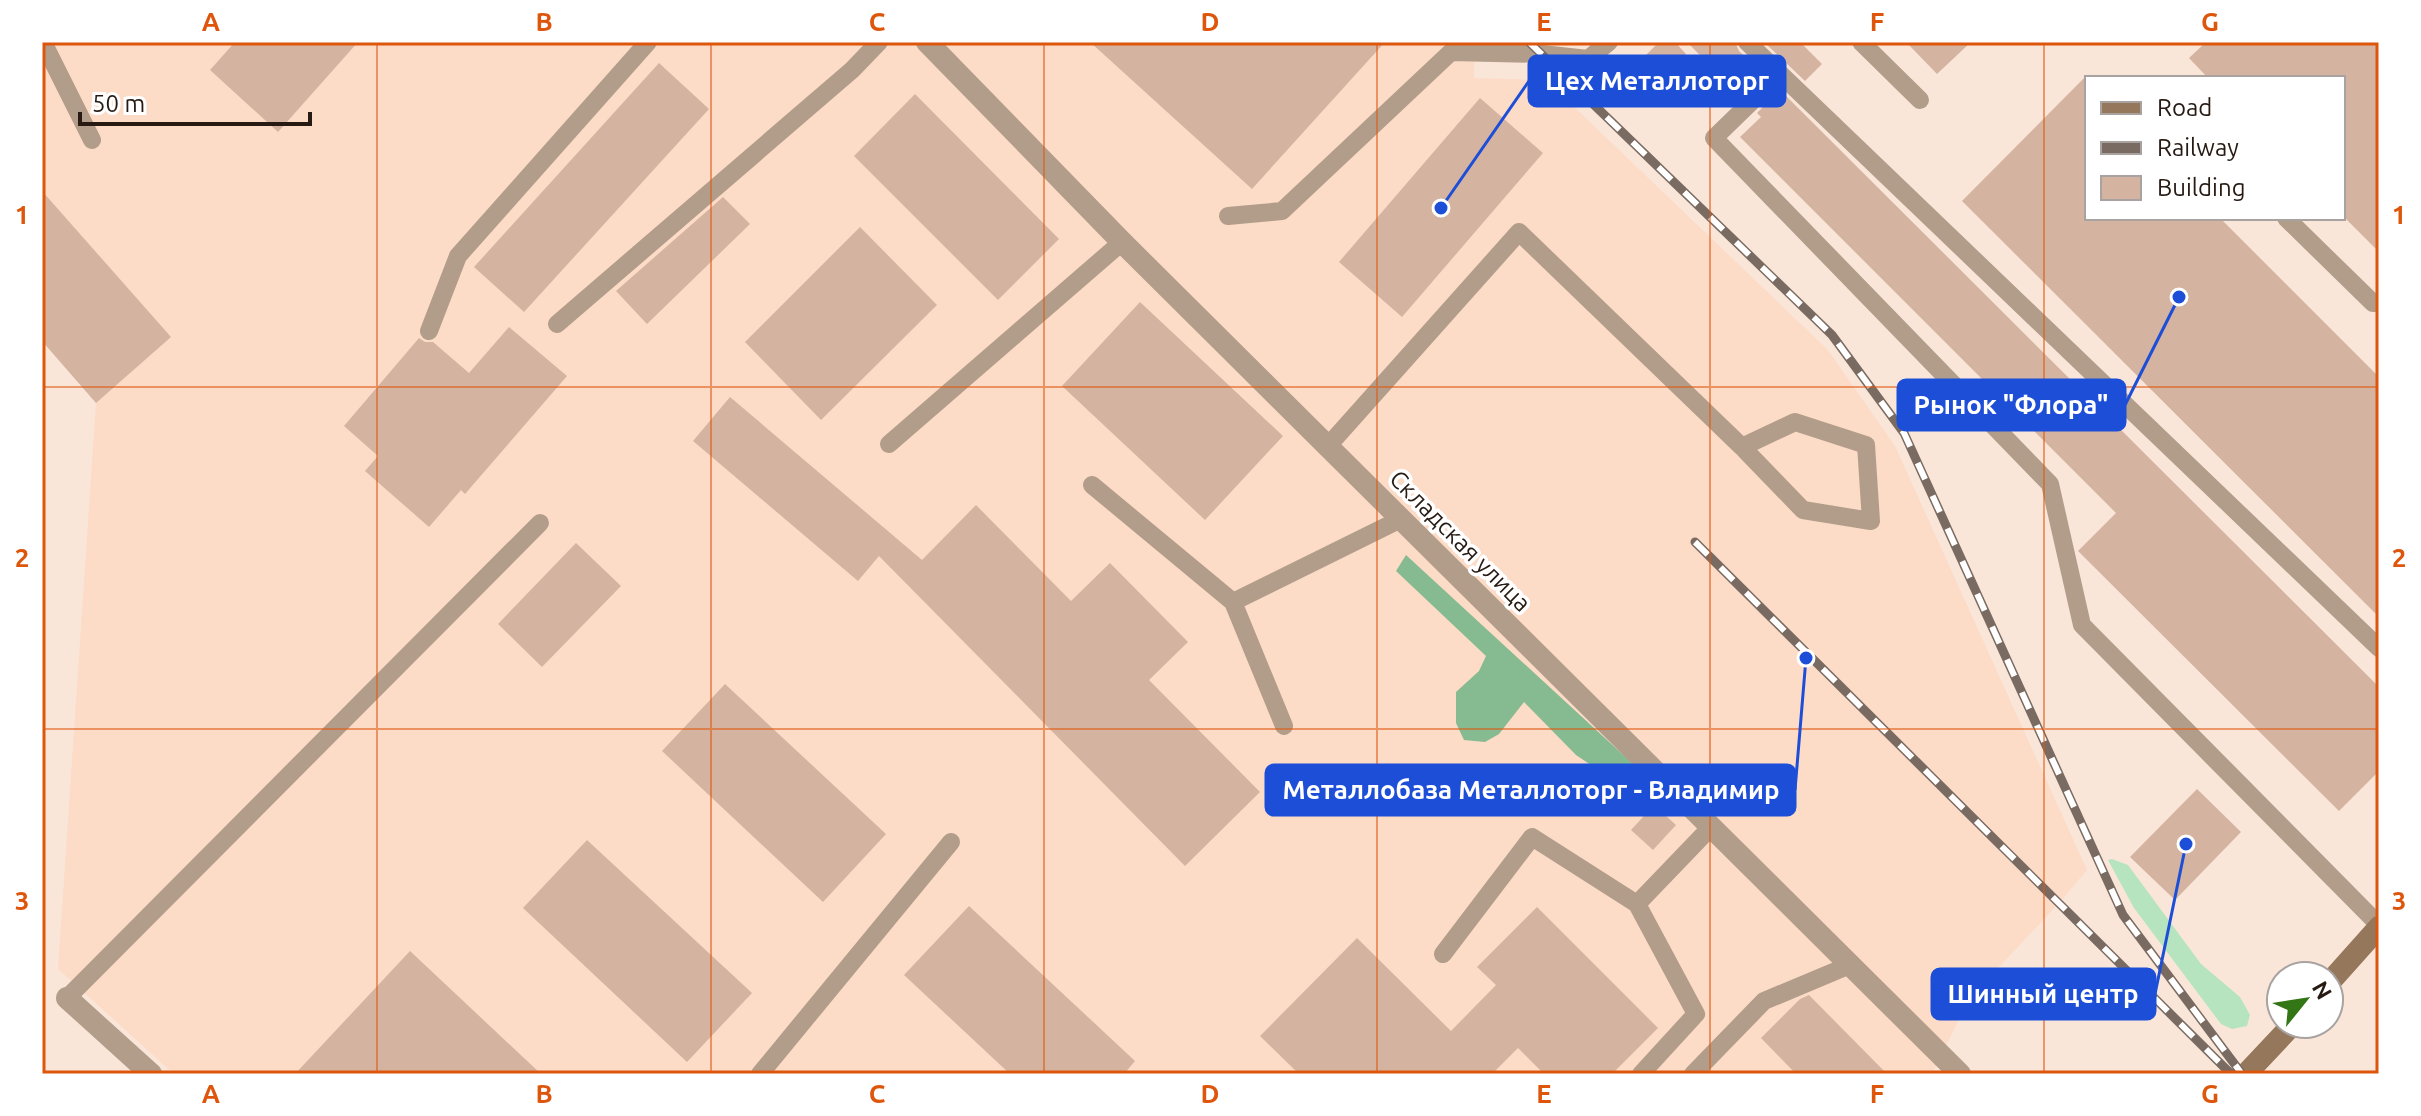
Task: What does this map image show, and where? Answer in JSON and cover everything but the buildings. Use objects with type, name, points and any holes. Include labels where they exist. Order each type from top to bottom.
[{"type":"main road","points":[[2345,965],[2379,926]]},
{"type":"main road","points":[[2246,1074],[2278,1040]]},
{"type":"street","name":"Складская улица","points":[[927,42],[1122,242],[1960,1074]]},
{"type":"street","points":[[67,998],[151,1074]]},
{"type":"lane","points":[[43,42],[92,140]]},
{"type":"lane","points":[[429,331],[458,256],[648,42]]},
{"type":"lane","points":[[557,324],[852,70],[879,42]]},
{"type":"lane","points":[[1228,216],[1282,211],[1451,52],[1542,54],[1588,59],[1609,42]]},
{"type":"lane","points":[[1747,42],[2379,648]]},
{"type":"lane","points":[[1861,42],[1920,100]]},
{"type":"lane","points":[[1780,74],[1714,138],[2050,484],[2082,625],[2379,926]]},
{"type":"lane","points":[[2288,220],[2373,303],[2379,303]]},
{"type":"lane","points":[[1328,446],[1519,232],[1803,510],[1871,521],[1866,445],[1795,422],[1742,447]]},
{"type":"lane","points":[[889,444],[1122,242]]},
{"type":"lane","points":[[1092,485],[1233,602],[1284,726]]},
{"type":"lane","points":[[1233,602],[1401,519]]},
{"type":"lane","points":[[67,998],[540,523]]},
{"type":"lane","points":[[1637,904],[1711,827]]},
{"type":"lane","points":[[1443,954],[1532,837],[1637,904],[1696,1014],[1641,1074]]},
{"type":"lane","points":[[760,1074],[951,842]]},
{"type":"lane","points":[[1693,1074],[1764,1001],[1850,965]]},
{"type":"shaded area","points":[[42,42],[1475,42],[1474,78],[1546,80],[1828,350],[1895,446],[2087,870],[1969,999],[1932,1074],[174,1074],[58,969],[96,403],[42,341]]},
{"type":"green space","points":[[1406,555],[1632,763],[1621,785],[1576,755],[1524,702],[1499,734],[1485,742],[1464,740],[1456,723],[1456,692],[1479,671],[1486,656],[1396,571]]},
{"type":"green space","points":[[2108,860],[2128,865],[2201,964],[2240,997],[2250,1015],[2247,1026],[2232,1029],[2221,1024],[2134,908]]},
{"type":"railway","points":[[1529,42],[1832,335],[1904,433],[2123,915],[2242,1074]]},
{"type":"railway","points":[[1695,542],[2231,1074]]},
{"type":"place","name":"Цех Металлоторг","points":[[1441,208]]},
{"type":"place","name":"Рынок \"Флора\"","points":[[2179,297]]},
{"type":"place","name":"Металлобаза Металлоторг - Владимир","points":[[1806,658]]},
{"type":"place","name":"Шинный центр","points":[[2186,844]]}]
